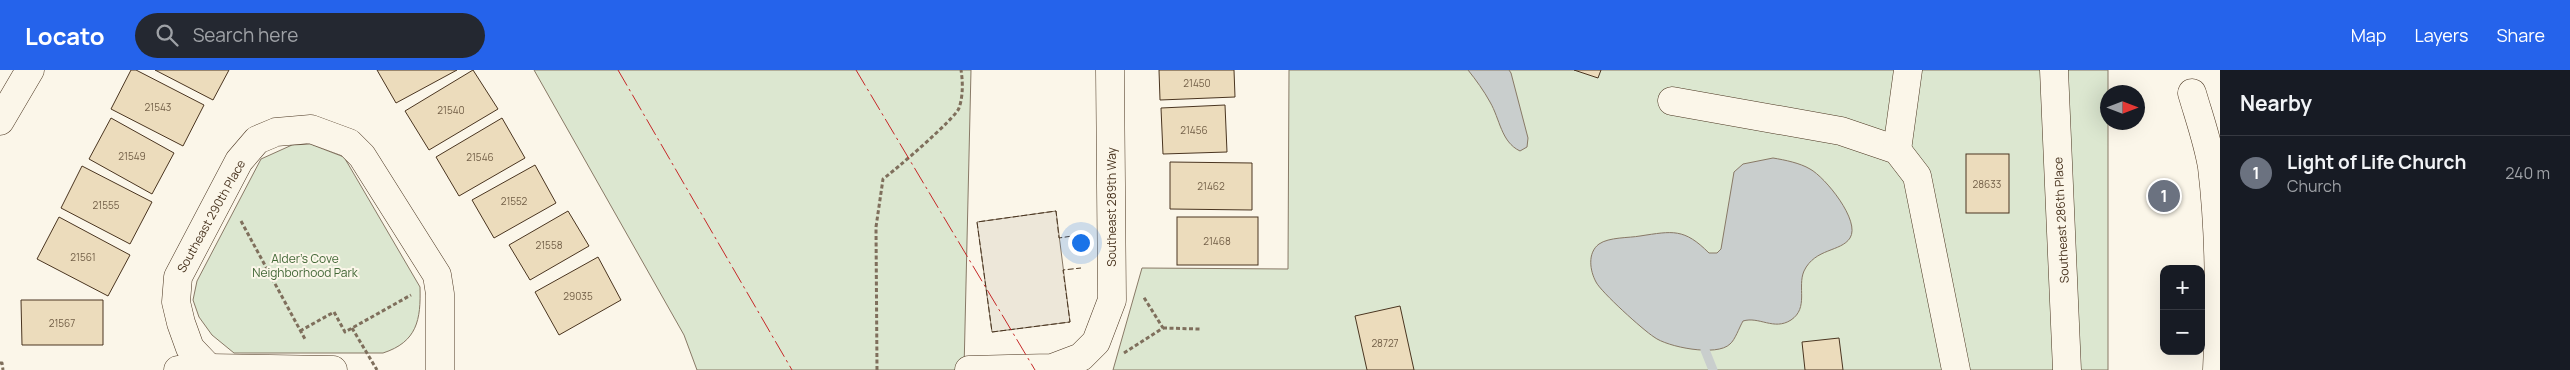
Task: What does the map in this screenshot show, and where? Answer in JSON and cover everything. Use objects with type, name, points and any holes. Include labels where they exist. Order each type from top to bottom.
[{"type":"street","points":[[0,121],[30,70]]},
{"type":"street","name":"Southeast 289th Way","points":[[969,370],[1052,368],[1081,357],[1096,342],[1112,300],[1110,70]]},
{"type":"street","points":[[1898,150],[1908,70]]},
{"type":"street","name":"Southeast 286th Place","points":[[2054,70],[2068,370]]},
{"type":"street","points":[[2192,93],[2212,166],[2220,237],[2217,370]]},
{"type":"street","points":[[1672,101],[1840,131],[1898,150],[1917,176],[1956,370]]},
{"type":"street","name":"Southeast 290th Place","points":[[209,368],[190,348],[176,302],[178,276],[240,161],[257,140],[276,132],[311,129],[332,135],[349,143],[362,156],[438,280],[440,294],[440,370]]},
{"type":"street","points":[[178,370],[209,368],[333,370]]},
{"type":"path","points":[[877,370],[876,228],[883,179],[897,169],[959,110],[963,82],[961,70]]},
{"type":"path","points":[[224,190],[321,370]]},
{"type":"path","points":[[300,331],[334,312],[345,332],[438,280]]},
{"type":"path","points":[[352,328],[377,370]]},
{"type":"path","points":[[1163,328],[1200,329]]},
{"type":"path","points":[[0,363],[2,363],[3,370]]},
{"type":"green space","points":[[534,70],[971,70],[964,370],[697,370],[684,335]]},
{"type":"green space","points":[[1289,70],[2108,70],[2108,85],[2100,85],[2100,130],[2108,130],[2108,370],[1113,370],[1142,268],[1288,269]]},
{"type":"green space","name":"Alder's Cove Neighborhood Park","points":[[310,144],[344,157],[420,287],[418,319],[415,328],[403,343],[383,353],[234,353],[212,335],[199,317],[193,300],[197,281],[261,159],[292,145]]},
{"type":"shaded area","points":[[1468,70],[1509,70],[1528,138],[1527,147],[1520,151],[1509,142],[1490,102]]},
{"type":"shaded area","points":[[1773,158],[1802,165],[1824,181],[1840,200],[1852,230],[1850,238],[1846,242],[1815,258],[1804,271],[1800,310],[1791,320],[1779,324],[1755,320],[1743,321],[1732,342],[1724,348],[1704,350],[1680,347],[1660,341],[1654,337],[1623,311],[1599,287],[1592,273],[1591,257],[1599,244],[1608,240],[1661,233],[1678,233],[1692,239],[1709,253],[1717,253],[1721,249],[1734,172],[1743,164]]},
{"type":"shaded area","points":[[1056,211],[1070,322],[992,332],[977,222]]},
{"type":"building","points":[[131,70],[136,70],[204,105],[183,146],[111,109]]},
{"type":"building","points":[[155,70],[229,70],[213,100]]},
{"type":"building","points":[[377,70],[457,70],[396,103]]},
{"type":"building","points":[[473,70],[498,109],[429,150],[405,111]]},
{"type":"building","points":[[1159,70],[1234,70],[1235,97],[1160,100]]},
{"type":"building","points":[[1574,70],[1601,70],[1598,78]]},
{"type":"building","points":[[1225,105],[1227,152],[1163,154],[1161,108]]},
{"type":"building","points":[[111,118],[174,153],[152,194],[89,159]]},
{"type":"building","points":[[502,118],[525,158],[459,196],[436,157]]},
{"type":"building","points":[[1966,154],[2009,154],[2009,213],[1966,213]]},
{"type":"building","points":[[1170,162],[1252,163],[1252,210],[1170,209]]},
{"type":"building","points":[[535,165],[556,203],[494,238],[472,200]]},
{"type":"building","points":[[82,166],[152,202],[130,244],[61,208]]},
{"type":"building","points":[[568,211],[589,246],[530,280],[509,245]]},
{"type":"building","points":[[59,217],[130,255],[108,296],[37,259]]},
{"type":"building","points":[[1177,217],[1258,217],[1258,265],[1177,265]]},
{"type":"building","points":[[598,257],[621,300],[559,335],[535,292]]},
{"type":"building","points":[[21,300],[103,300],[103,345],[22,345]]},
{"type":"building","points":[[1400,306],[1414,370],[1367,370],[1355,316]]},
{"type":"building","points":[[1839,338],[1843,370],[1805,370],[1802,342]]},
{"type":"waterway","points":[[1705,350],[1713,370]]},
{"type":"fence","points":[[1079,235],[1059,238],[1056,211],[977,222],[992,332],[1070,322],[1063,270],[1081,268]]},
{"type":"power","points":[[618,70],[792,370]]},
{"type":"power","points":[[856,70],[1035,370]]},
{"type":"place","name":"Light of Life Church","points":[[2164,196]]}]
